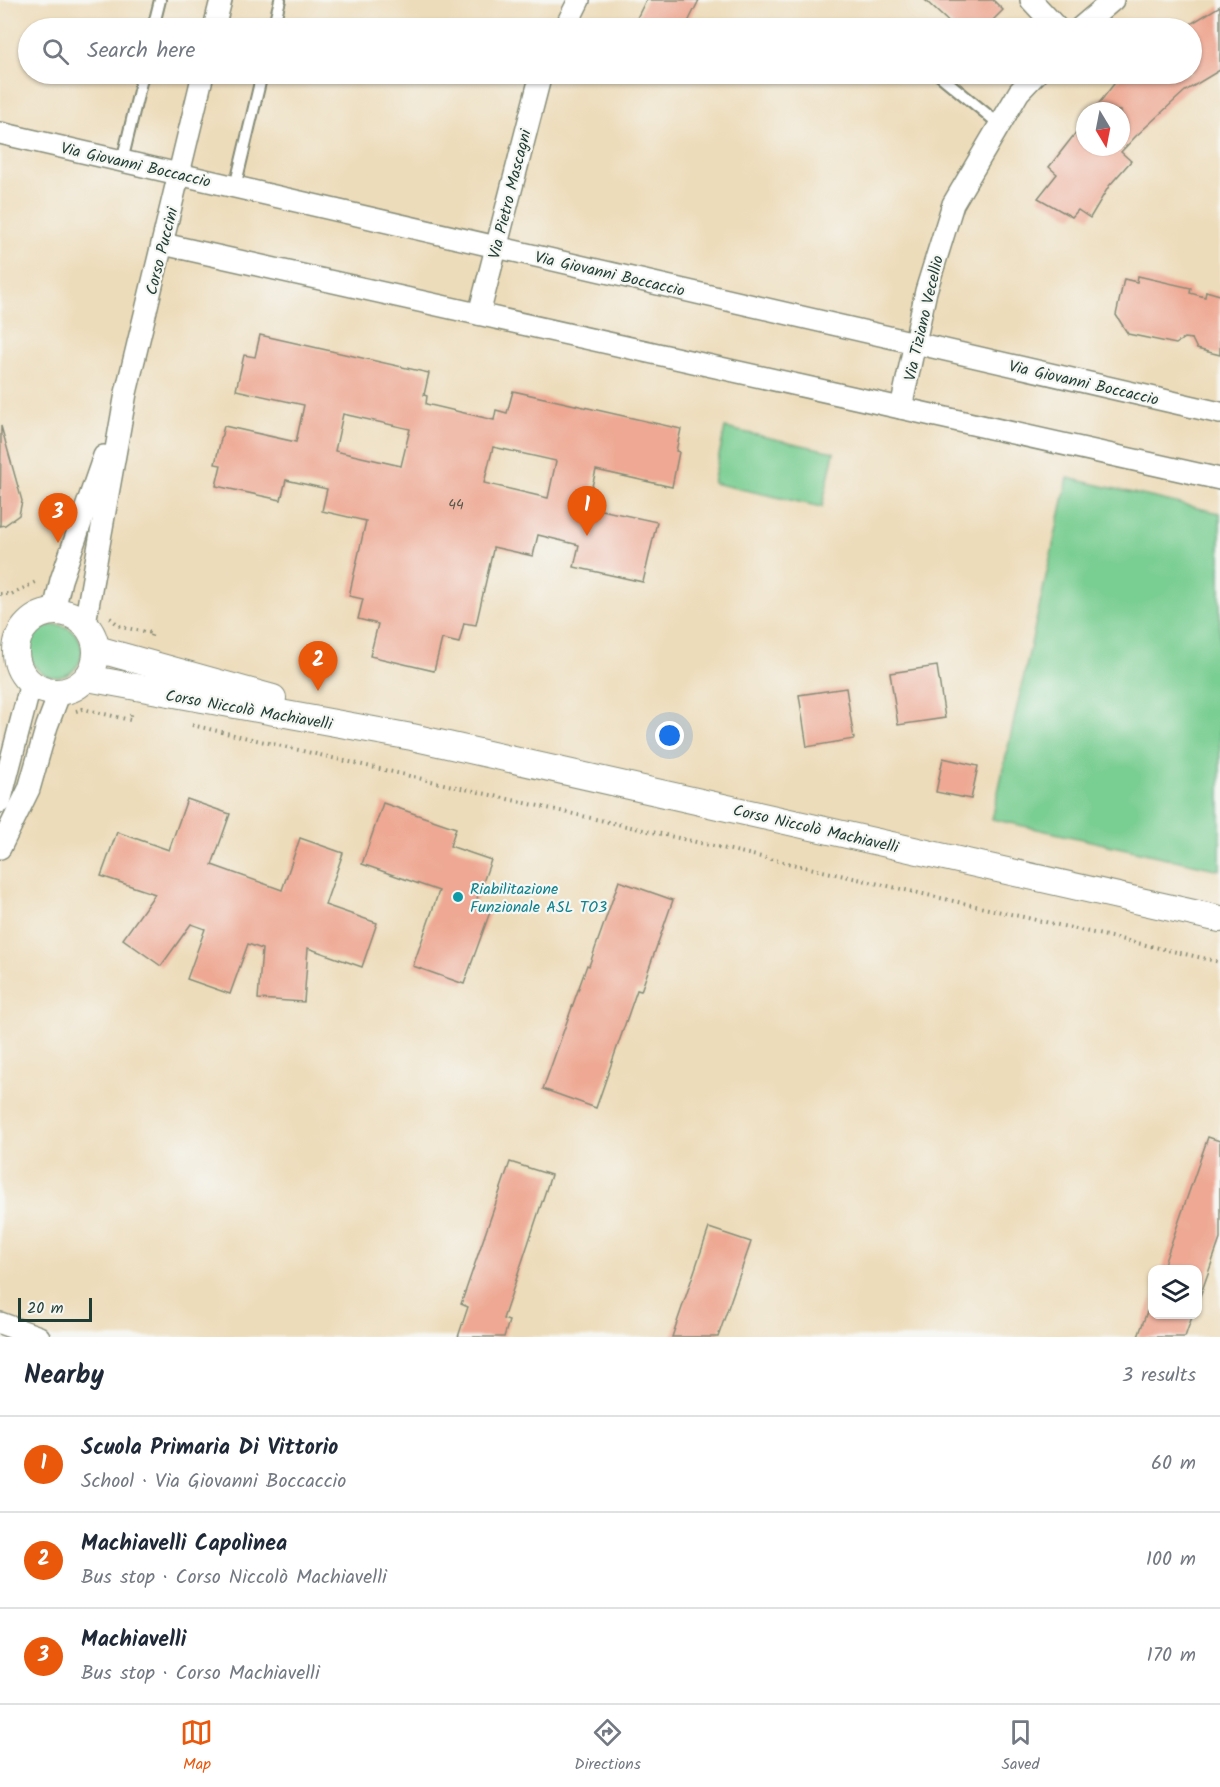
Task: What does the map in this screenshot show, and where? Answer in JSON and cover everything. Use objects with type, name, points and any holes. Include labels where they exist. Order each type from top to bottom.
[{"type":"street","points":[[216,18],[221,0]]},
{"type":"street","points":[[570,18],[579,0]]},
{"type":"street","points":[[1031,0],[1048,18]]},
{"type":"street","points":[[1092,18],[1113,0]]},
{"type":"street","name":"Corso Puccini","points":[[126,393],[201,84]]},
{"type":"street","name":"Via Pietro Mascagni","points":[[479,315],[538,84]]},
{"type":"street","name":"Via Tiziano Vecellio","points":[[901,408],[926,291],[953,204],[999,124],[1027,84]]},
{"type":"street","name":"Via Giovanni Boccaccio","points":[[0,133],[1220,413]]},
{"type":"street","points":[[163,244],[1220,479]]},
{"type":"street","points":[[54,611],[61,580],[126,393]]},
{"type":"street","points":[[85,622],[126,393]]},
{"type":"street","points":[[54,611],[72,614],[85,622],[93,635],[97,649],[95,664],[87,678],[73,688],[60,692],[45,691],[31,683],[8,659],[17,644],[12,627],[54,611]]},
{"type":"street","name":"Corso Niccolò Machiavelli","points":[[97,649],[412,737]]},
{"type":"street","name":"Corso Niccolò Machiavelli","points":[[87,678],[412,737],[1220,919]]},
{"type":"street","points":[[0,802],[31,683]]},
{"type":"street","points":[[0,848],[29,789],[47,726],[60,692]]},
{"type":"street","points":[[0,1323],[39,1337]]},
{"type":"lane","points":[[156,18],[160,0]]},
{"type":"lane","points":[[276,18],[280,0]]},
{"type":"lane","points":[[122,161],[140,84]]},
{"type":"lane","points":[[235,187],[260,84]]},
{"type":"lane","points":[[950,84],[999,124]]},
{"type":"path","points":[[189,724],[1220,962]]},
{"type":"green space","points":[[725,428],[834,452],[822,507],[713,483]]},
{"type":"green space","points":[[1068,478],[1220,513],[1220,870],[992,819]]},
{"type":"green space","points":[[56,625],[66,627],[74,633],[80,641],[82,651],[80,661],[74,669],[66,675],[56,677],[46,675],[38,669],[32,661],[30,651],[32,641],[38,633],[46,627]]},
{"type":"building","points":[[646,0],[699,0],[690,18],[637,18]]},
{"type":"building","points":[[925,0],[993,0],[1003,10],[995,18],[944,18]]},
{"type":"building","points":[[1220,6],[1220,70],[1202,81],[1202,18]]},
{"type":"building","points":[[1114,84],[1197,84],[1185,91],[1130,142],[1130,102],[1100,102]]},
{"type":"building","points":[[1076,132],[1076,156],[1125,156],[1131,161],[1109,186],[1090,218],[1078,210],[1072,217],[1038,198],[1057,174],[1049,167]]},
{"type":"building","points":[[1138,276],[1191,288],[1190,293],[1205,297],[1206,291],[1220,295],[1220,355],[1197,349],[1192,339],[1184,338],[1176,344],[1128,334],[1116,315],[1124,279],[1137,282]]},
{"type":"building","points":[[260,335],[429,373],[424,395],[427,396],[426,404],[494,420],[496,410],[507,413],[513,391],[681,429],[672,487],[596,470],[587,507],[657,522],[643,582],[574,567],[579,545],[538,535],[533,556],[493,547],[476,625],[464,623],[459,643],[442,639],[434,671],[370,656],[378,624],[358,619],[363,599],[349,596],[366,521],[322,511],[327,489],[286,480],[281,500],[216,486],[221,465],[215,464],[224,426],[296,442],[304,405],[236,390],[244,355],[255,357]],"holes":[[[343,414],[410,429],[401,466],[335,451]],[[493,447],[556,461],[548,498],[484,483]]]},
{"type":"building","points":[[1,426],[22,501],[19,515],[0,526]]},
{"type":"building","points":[[937,666],[945,718],[898,725],[890,673]]},
{"type":"building","points":[[846,688],[854,739],[807,747],[799,695]]},
{"type":"building","points":[[943,758],[978,766],[971,799],[936,792]]},
{"type":"building","points":[[187,799],[230,814],[212,865],[282,890],[300,838],[343,853],[325,905],[377,923],[362,967],[308,948],[304,1002],[258,999],[262,949],[248,944],[230,994],[187,979],[205,929],[191,924],[161,966],[123,939],[155,894],[101,876],[117,832],[169,850]]},
{"type":"building","name":"Riabilitazione Funzionale ASL TO3","points":[[383,803],[456,828],[450,846],[491,860],[474,907],[490,912],[464,984],[413,966],[439,891],[362,864]]},
{"type":"building","points":[[619,881],[673,900],[641,991],[637,990],[596,1108],[543,1089]]},
{"type":"building","points":[[1208,1137],[1220,1141],[1220,1239],[1202,1291],[1202,1265],[1164,1265]]},
{"type":"building","points":[[510,1162],[551,1175],[503,1319],[509,1321],[504,1337],[458,1337],[468,1307],[461,1304]]},
{"type":"building","points":[[709,1228],[751,1242],[718,1337],[672,1337]]},
{"type":"building","points":[[1148,1308],[1148,1319],[1191,1319],[1185,1337],[1138,1337]]},
{"type":"place","name":"Scuola Primaria Di Vittorio","points":[[587,536]]},
{"type":"place","name":"Machiavelli","points":[[58,543]]},
{"type":"place","name":"Machiavelli Capolinea","points":[[318,691]]},
{"type":"place","name":"Riabilitazione Funzionale ASL TO3","points":[[458,897]]}]
